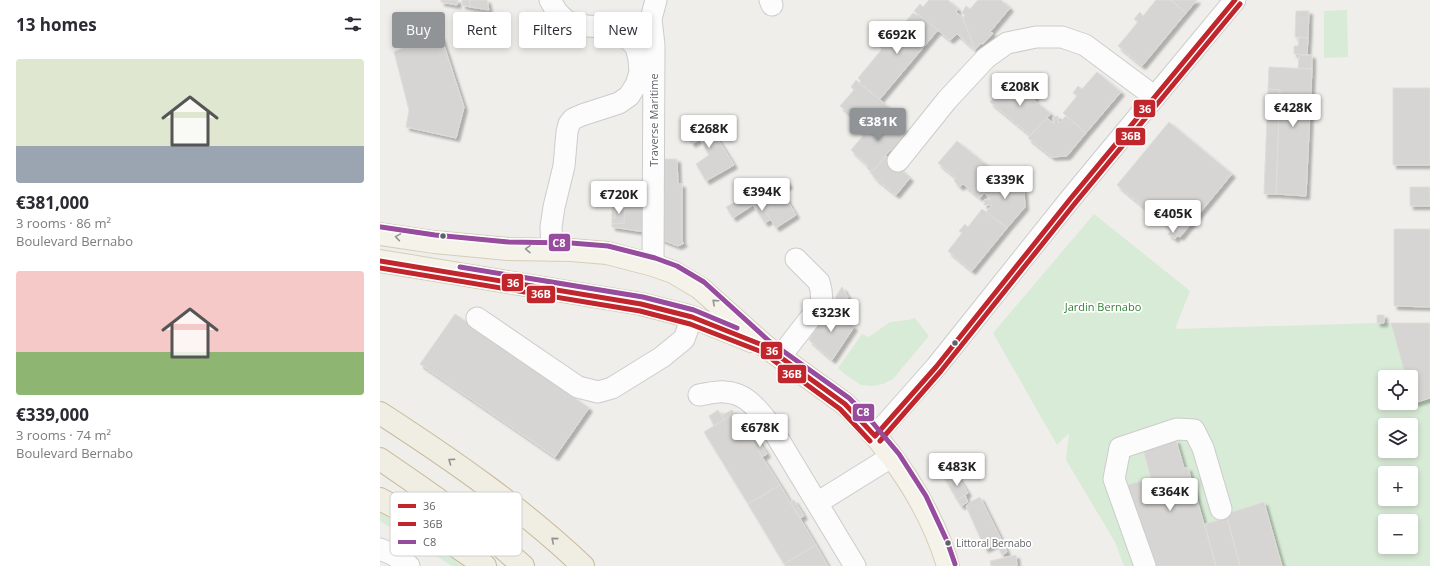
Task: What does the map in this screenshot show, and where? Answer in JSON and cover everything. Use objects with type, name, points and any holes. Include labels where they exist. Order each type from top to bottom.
[{"type":"highway","points":[[380,413],[432,447],[494,492]]},
{"type":"highway","points":[[380,459],[428,492]]},
{"type":"highway","points":[[380,499],[390,504]]},
{"type":"highway","points":[[522,513],[583,566]]},
{"type":"highway","points":[[470,556],[485,566]]},
{"type":"highway","points":[[512,556],[523,566]]},
{"type":"main road","points":[[380,234],[434,242],[508,249],[607,253],[673,272],[700,288],[773,352],[845,404],[875,436],[921,502],[942,544],[948,566]]},
{"type":"main road","points":[[380,261],[641,304],[692,317],[773,352]]},
{"type":"street","points":[[550,0],[557,12],[567,22],[587,26],[606,27],[623,33],[636,47],[640,72],[636,85],[629,96],[619,103],[582,115],[574,119],[569,124],[564,166],[554,207],[551,227],[552,250]]},
{"type":"street","name":"Traverse Maritime","points":[[653,265],[654,45],[651,19],[656,0]]},
{"type":"street","points":[[875,436],[936,367],[1071,198],[1235,0]]},
{"type":"street","points":[[898,161],[947,100],[986,58],[1007,43],[1036,37],[1062,37],[1085,45],[1155,97]]},
{"type":"street","points":[[773,352],[822,303],[819,282],[796,259]]},
{"type":"street","points":[[477,318],[578,387],[598,392],[612,388],[662,357],[684,339],[692,317]]},
{"type":"street","points":[[699,395],[724,392],[740,395],[756,406],[768,422],[855,566]]},
{"type":"street","points":[[1145,566],[1114,479],[1120,448],[1177,428],[1194,430],[1203,448],[1221,509]]},
{"type":"street","points":[[817,503],[891,457]]},
{"type":"street","points":[[380,549],[390,553]]},
{"type":"street","points":[[395,556],[409,566]]},
{"type":"green space","points":[[1347,10],[1348,57],[1324,58],[1324,11]]},
{"type":"green space","name":"Jardin Bernabo","points":[[1094,214],[1190,291],[1175,329],[1377,323],[1430,323],[1430,566],[1124,566],[1115,542],[1066,460],[1069,433],[1057,445],[993,333]]},
{"type":"green space","points":[[915,318],[929,336],[893,379],[883,384],[872,386],[861,385],[838,368],[862,334],[869,337],[890,322]]},
{"type":"green space","points":[[380,511],[390,517],[390,527],[380,521]]},
{"type":"green space","points":[[436,556],[453,556],[467,566],[452,566]]},
{"type":"building","points":[[441,0],[458,0],[457,5],[441,2]]},
{"type":"building","points":[[462,0],[470,0],[470,7],[462,5]]},
{"type":"building","points":[[470,0],[487,0],[489,10],[470,7]]},
{"type":"building","points":[[929,0],[948,0],[958,9],[956,12],[963,18],[975,50],[957,34],[950,40],[914,11],[920,4],[923,7]]},
{"type":"building","points":[[978,0],[1001,0],[1010,8],[990,32],[993,33],[975,50],[963,18],[965,15],[962,13],[966,6],[970,9]]},
{"type":"building","points":[[1156,0],[1171,0],[1186,13],[1142,66],[1118,46],[1138,22],[1134,19],[1140,12],[1143,16]]},
{"type":"building","points":[[1171,0],[1197,0],[1186,13]]},
{"type":"building","points":[[1296,11],[1309,11],[1308,38],[1295,37]]},
{"type":"building","points":[[913,13],[918,14],[938,30],[880,99],[859,83],[861,81],[858,78],[882,49],[879,46],[884,39],[888,42]]},
{"type":"building","points":[[1299,37],[1308,38],[1307,55],[1294,54],[1294,46],[1298,46]]},
{"type":"building","points":[[403,48],[445,48],[464,107],[456,138],[406,127],[409,110],[394,52]]},
{"type":"building","points":[[1299,55],[1312,55],[1312,69],[1298,68]]},
{"type":"building","points":[[1269,67],[1312,69],[1306,196],[1276,194],[1280,90],[1268,89]]},
{"type":"building","points":[[1097,72],[1121,92],[1086,133],[1063,113],[1077,96],[1073,93],[1078,86],[1082,89]]},
{"type":"building","points":[[1009,79],[1026,93],[1029,90],[1036,96],[1033,99],[1051,114],[1030,135],[990,102]]},
{"type":"building","points":[[856,80],[892,110],[887,116],[871,127],[864,121],[862,124],[840,106],[854,90],[851,87]]},
{"type":"building","points":[[1393,88],[1430,88],[1430,165],[1393,165]]},
{"type":"building","points":[[1268,89],[1280,90],[1276,194],[1264,194]]},
{"type":"building","points":[[887,116],[906,132],[899,140],[901,142],[893,152],[890,150],[874,170],[872,169],[870,171],[867,168],[868,166],[851,150],[863,136],[860,134],[864,129],[868,130]]},
{"type":"building","points":[[1058,116],[1059,123],[1066,116],[1086,133],[1067,156],[1052,157],[1028,138],[1047,118],[1054,124],[1053,117]]},
{"type":"building","points":[[704,117],[734,165],[706,181],[696,164],[709,155],[700,139],[692,144],[683,129]]},
{"type":"building","points":[[1169,122],[1232,174],[1180,237],[1117,185]]},
{"type":"building","points":[[957,141],[998,174],[980,198],[963,184],[960,187],[954,181],[956,178],[938,163]]},
{"type":"building","points":[[886,156],[910,178],[896,195],[874,177],[870,171],[872,169],[874,170]]},
{"type":"building","points":[[658,159],[677,159],[678,184],[682,184],[682,241],[684,243],[678,246],[660,239]]},
{"type":"building","points":[[1000,172],[1024,191],[1025,207],[1007,228],[986,212],[992,205],[984,205],[984,200],[991,199],[984,193]]},
{"type":"building","points":[[784,178],[789,185],[781,190],[796,215],[776,228],[759,201],[733,218],[726,207],[755,191]]},
{"type":"building","points":[[612,184],[648,184],[645,232],[612,227],[612,224],[624,223],[625,207],[615,206],[615,218],[612,218]]},
{"type":"building","points":[[1410,187],[1430,187],[1430,206],[1410,206]]},
{"type":"building","points":[[759,201],[771,219],[765,223],[753,205]]},
{"type":"building","points":[[615,206],[625,207],[624,223],[612,224],[612,218],[615,218]]},
{"type":"building","points":[[982,209],[1007,228],[972,271],[948,251],[962,233],[959,231],[965,224],[968,227]]},
{"type":"building","points":[[1394,229],[1430,229],[1430,307],[1394,306]]},
{"type":"building","points":[[1171,230],[1178,235],[1175,239],[1168,234]]},
{"type":"building","points":[[842,287],[848,297],[843,303],[835,298]]},
{"type":"building","points":[[829,307],[854,327],[832,360],[809,340]]},
{"type":"building","points":[[455,314],[589,408],[555,457],[420,364]]},
{"type":"building","points":[[1377,315],[1384,315],[1384,323],[1377,323]]},
{"type":"building","points":[[1391,323],[1430,323],[1430,398],[1418,402],[1418,370],[1404,370]]},
{"type":"building","points":[[718,410],[724,420],[714,426],[709,416]]},
{"type":"building","points":[[732,410],[734,413],[724,420],[722,415]]},
{"type":"building","points":[[734,413],[780,485],[748,504],[704,432]]},
{"type":"building","points":[[757,438],[767,454],[762,457],[752,441]]},
{"type":"building","points":[[1176,440],[1184,468],[1188,468],[1216,566],[1151,566],[1128,485],[1151,478],[1143,449]]},
{"type":"building","points":[[943,459],[957,472],[945,479],[935,465]]},
{"type":"building","points":[[956,474],[968,493],[957,500],[945,479]]},
{"type":"building","points":[[780,485],[816,545],[784,564],[748,504]]},
{"type":"building","points":[[965,495],[968,502],[961,506],[957,500]]},
{"type":"building","points":[[980,497],[1002,541],[985,549],[966,506],[970,502]]},
{"type":"building","points":[[794,500],[804,516],[800,518],[790,502]]},
{"type":"building","points":[[1264,502],[1282,566],[1240,566],[1226,514]]},
{"type":"building","points":[[1227,518],[1240,566],[1216,566],[1205,524]]},
{"type":"building","points":[[1002,541],[1007,552],[1002,555],[996,544]]},
{"type":"building","points":[[816,545],[828,566],[786,566],[784,564]]},
{"type":"building","points":[[1016,555],[1017,566],[991,566],[990,561]]},
{"type":"transit line","name":"36","points":[[875,436],[936,367],[1071,198],[1235,0]]},
{"type":"transit line","name":"36B","points":[[880,441],[941,371],[1076,202],[1240,4]]},
{"type":"transit line","name":"C8","points":[[381,227],[435,235],[508,242],[571,243],[608,246],[655,258],[677,266],[704,282],[769,341],[849,398],[867,416],[899,454],[926,496],[947,541],[955,564]]},
{"type":"transit line","name":"36","points":[[380,261],[641,304],[692,317],[765,346],[845,404],[875,436]]},
{"type":"transit line","name":"C8","points":[[460,267],[643,297],[694,310],[737,328]]},
{"type":"transit line","name":"36B","points":[[380,268],[640,311],[690,324],[762,352],[840,409],[870,441]]},
{"type":"place","name":"Littoral Bernabo","points":[[948,543]]}]
